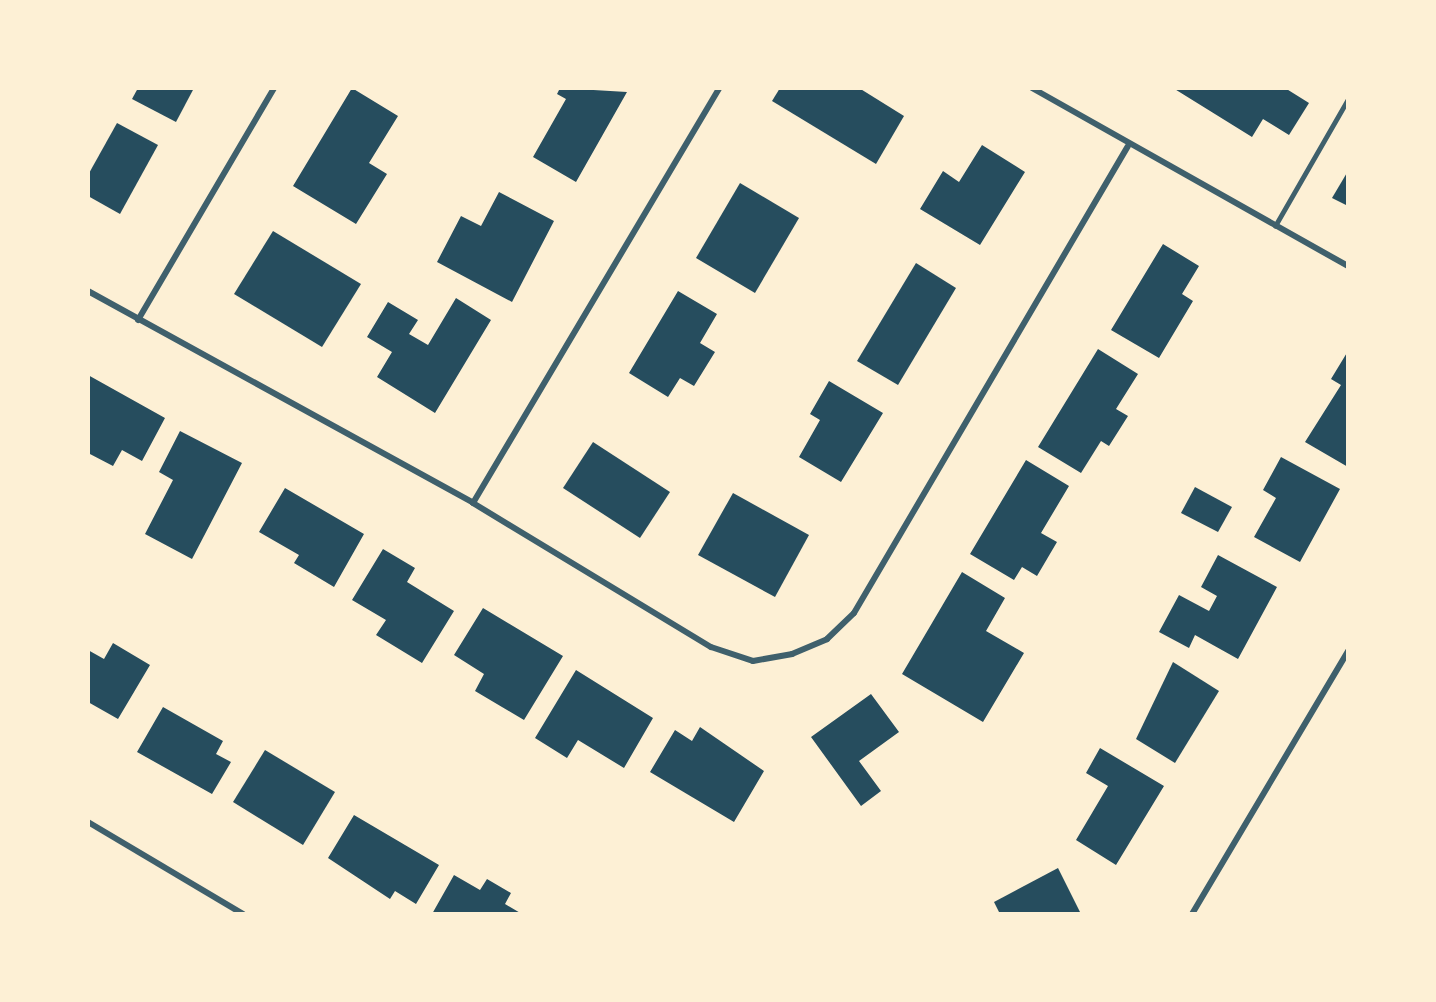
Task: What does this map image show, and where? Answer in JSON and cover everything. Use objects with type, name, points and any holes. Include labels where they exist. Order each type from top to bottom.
[{"type":"street","points":[[138,320],[274,88]]},
{"type":"street","points":[[473,503],[719,88]]},
{"type":"street","points":[[1032,88],[1128,146],[1347,266]]},
{"type":"street","points":[[88,291],[473,503],[711,647],[753,661],[792,654],[827,639],[854,613],[1128,146]]},
{"type":"street","points":[[1192,914],[1347,651]]},
{"type":"street","points":[[88,822],[243,914]]},
{"type":"lane","points":[[1275,226],[1347,99]]},
{"type":"building","points":[[138,88],[194,88],[176,122],[132,99]]},
{"type":"building","points":[[352,88],[398,116],[369,163],[387,174],[356,224],[293,186]]},
{"type":"building","points":[[560,88],[627,92],[576,182],[533,157],[566,99],[557,94]]},
{"type":"building","points":[[780,88],[859,88],[904,116],[876,164],[772,101]]},
{"type":"building","points":[[1173,88],[1285,88],[1309,103],[1289,135],[1263,119],[1252,137]]},
{"type":"building","points":[[117,123],[158,145],[120,214],[88,196],[88,175]]},
{"type":"building","points":[[982,145],[1025,172],[980,245],[920,209],[943,171],[959,182]]},
{"type":"building","points":[[1348,171],[1348,206],[1332,198]]},
{"type":"building","points":[[740,183],[799,218],[755,293],[696,258]]},
{"type":"building","points":[[499,192],[554,221],[512,302],[437,262],[461,216],[481,226]]},
{"type":"building","points":[[273,231],[361,284],[322,347],[234,294]]},
{"type":"building","points":[[1163,244],[1199,266],[1182,294],[1193,301],[1159,358],[1111,330]]},
{"type":"building","points":[[916,263],[956,288],[898,385],[857,361]]},
{"type":"building","points":[[678,291],[717,314],[700,343],[715,352],[694,386],[680,378],[668,397],[629,373]]},
{"type":"building","points":[[456,298],[491,320],[435,413],[377,377],[392,352],[367,337],[388,302],[418,320],[409,334],[428,345]]},
{"type":"building","points":[[1098,349],[1138,374],[1116,409],[1128,416],[1109,446],[1101,441],[1081,473],[1038,447]]},
{"type":"building","points":[[1348,351],[1348,467],[1305,442],[1341,385],[1331,379]]},
{"type":"building","points":[[88,375],[165,418],[142,461],[122,450],[113,466],[88,453]]},
{"type":"building","points":[[829,381],[883,413],[841,482],[799,457],[820,420],[810,414]]},
{"type":"building","points":[[180,431],[242,463],[192,559],[145,534],[173,480],[159,472]]},
{"type":"building","points":[[593,442],[670,492],[640,538],[563,488]]},
{"type":"building","points":[[1281,457],[1340,489],[1300,562],[1254,537],[1276,498],[1263,490]]},
{"type":"building","points":[[1026,460],[1069,486],[1041,533],[1057,542],[1037,576],[1022,567],[1014,580],[970,554]]},
{"type":"building","points":[[1195,487],[1232,507],[1218,532],[1181,513]]},
{"type":"building","points":[[285,488],[364,534],[334,587],[294,563],[299,555],[259,532]]},
{"type":"building","points":[[733,493],[809,535],[775,597],[698,555]]},
{"type":"building","points":[[383,549],[415,568],[407,582],[454,611],[422,663],[376,635],[386,620],[352,600]]},
{"type":"building","points":[[1218,555],[1277,587],[1238,659],[1195,635],[1189,648],[1159,632],[1179,595],[1209,611],[1217,596],[1201,587]]},
{"type":"building","points":[[962,572],[1005,598],[986,631],[1024,653],[983,722],[902,674]]},
{"type":"building","points":[[483,608],[563,656],[524,720],[475,691],[484,674],[454,655]]},
{"type":"building","points":[[113,643],[150,665],[118,719],[88,702],[88,650],[104,659]]},
{"type":"building","points":[[1173,662],[1219,691],[1175,763],[1136,739]]},
{"type":"building","points":[[576,670],[653,718],[624,768],[578,740],[567,758],[535,738]]},
{"type":"building","points":[[871,694],[899,732],[859,761],[881,791],[861,806],[811,737]]},
{"type":"building","points":[[163,707],[223,741],[216,754],[231,762],[212,794],[137,752]]},
{"type":"building","points":[[700,727],[764,771],[734,822],[650,772],[675,730],[692,741]]},
{"type":"building","points":[[1100,748],[1164,786],[1116,865],[1076,840],[1108,786],[1086,773]]},
{"type":"building","points":[[265,750],[335,792],[303,845],[233,802]]},
{"type":"building","points":[[354,815],[439,865],[416,904],[395,891],[390,899],[328,858]]},
{"type":"building","points":[[1058,868],[1081,914],[1000,914],[994,902]]},
{"type":"building","points":[[454,875],[480,890],[487,879],[511,893],[505,904],[522,914],[432,914]]}]
